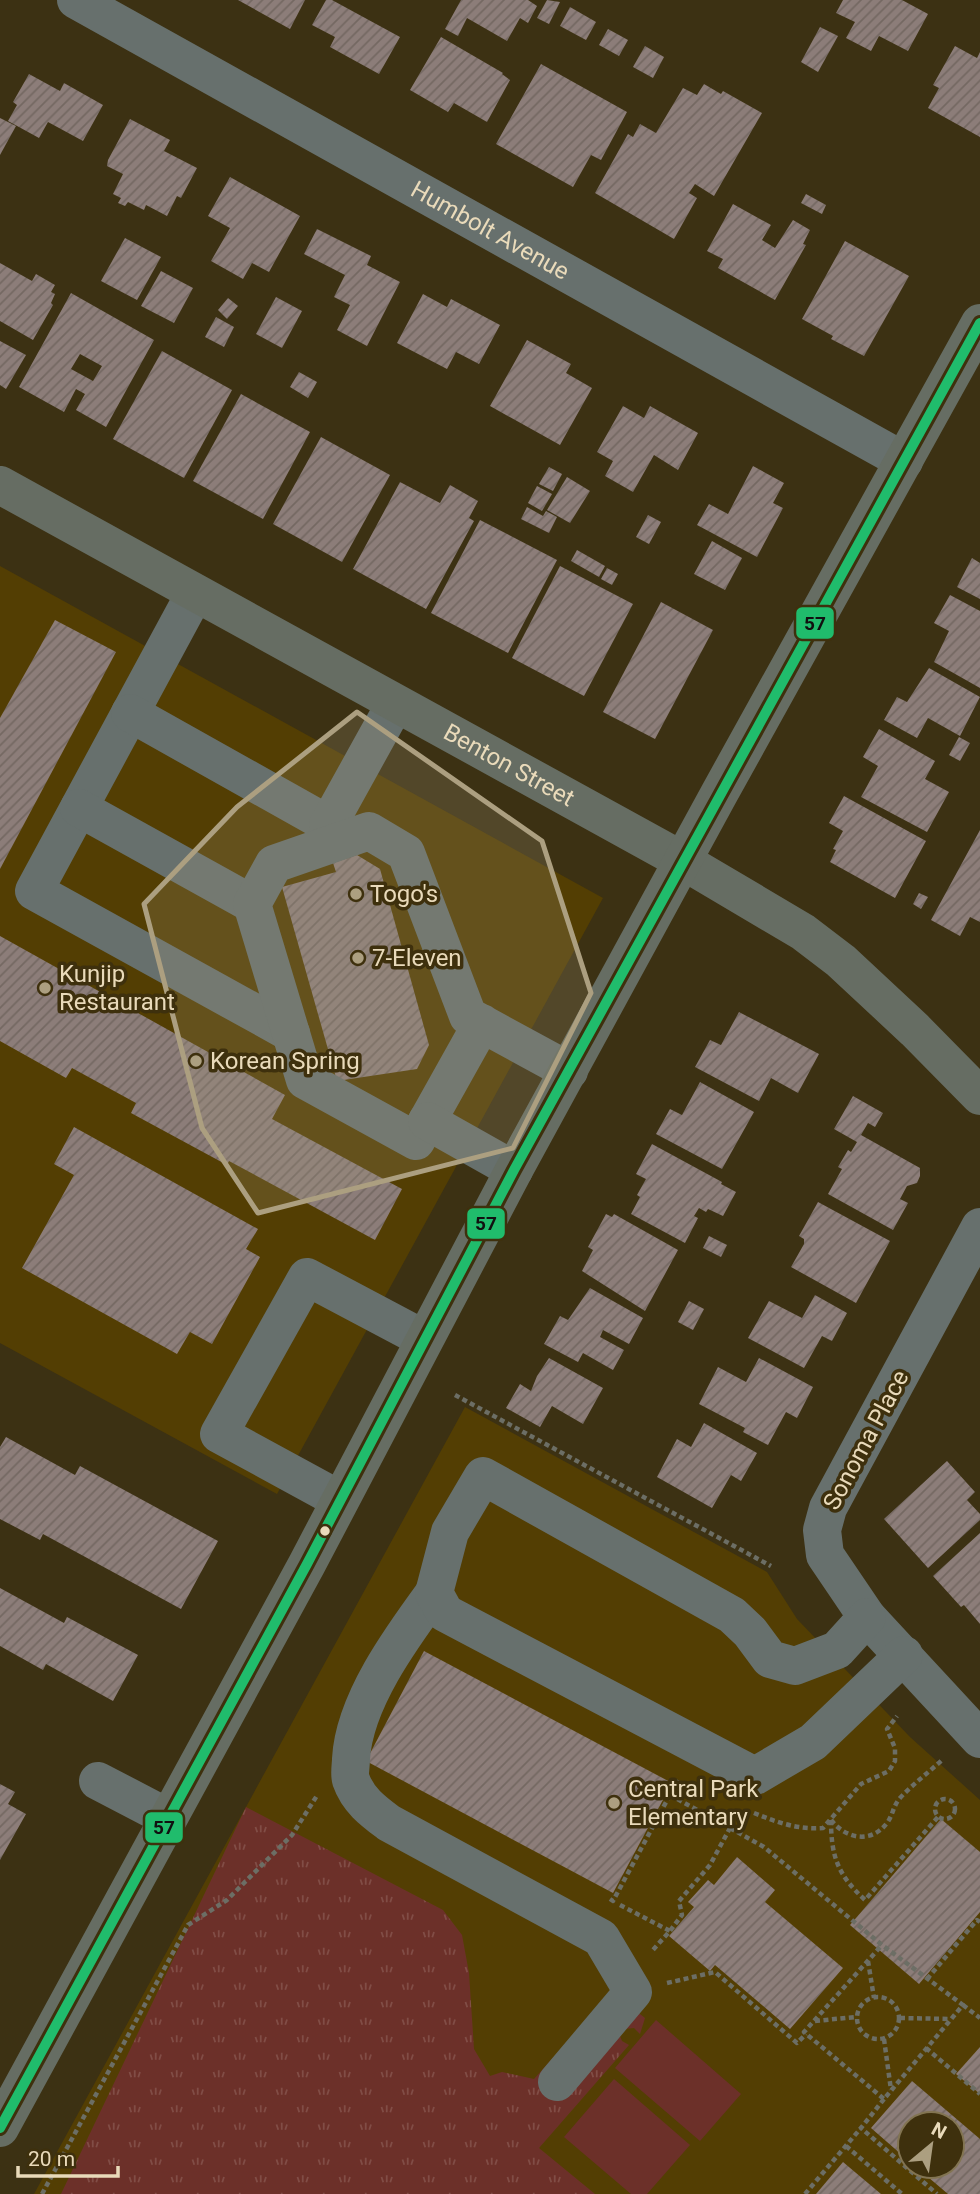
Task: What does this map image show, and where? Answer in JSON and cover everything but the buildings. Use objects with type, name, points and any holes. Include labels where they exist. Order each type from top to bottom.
[{"type":"main road","points":[[0,2128],[340,1500],[514,1170],[980,323]]},
{"type":"main road","name":"Benton Street","points":[[0,485],[683,861],[803,932],[841,961],[980,1096]]},
{"type":"street","name":"Humbolt Avenue","points":[[76,0],[904,461]]},
{"type":"street","points":[[195,593],[34,891],[291,1033]]},
{"type":"street","points":[[340,831],[395,704]]},
{"type":"street","points":[[130,713],[340,831]]},
{"type":"street","points":[[79,808],[252,904],[305,1080],[416,1141],[482,1023]]},
{"type":"street","points":[[252,904],[274,864],[340,831],[369,831],[406,853],[468,1016],[569,1071]]},
{"type":"street","points":[[427,1121],[514,1170]]},
{"type":"street","name":"Sonoma Place","points":[[980,1227],[828,1508],[822,1530],[825,1555],[867,1617],[980,1739]]},
{"type":"street","points":[[340,1500],[219,1434],[307,1277],[424,1339]]},
{"type":"street","points":[[557,2082],[633,1992],[601,1938],[389,1823],[364,1804],[350,1778],[352,1743],[361,1713],[399,1641],[434,1593],[450,1532],[483,1476],[732,1615],[750,1632],[770,1659],[794,1666],[837,1650],[867,1617]]},
{"type":"street","points":[[434,1593],[445,1613],[755,1776],[813,1742],[904,1655]]},
{"type":"street","points":[[97,1781],[167,1817]]},
{"type":"path","points":[[455,1395],[771,1566]]},
{"type":"path","points":[[938,1817],[865,1900],[849,1885],[835,1862],[831,1819],[839,1831],[852,1836],[861,1838],[879,1831],[888,1822],[893,1807],[942,1760]]},
{"type":"path","points":[[42,2194],[188,1925],[227,1900],[292,1835],[316,1797],[331,1780],[351,1767]]},
{"type":"path","points":[[603,1896],[612,1901],[679,1778]]},
{"type":"path","points":[[670,1795],[764,1847],[882,1945],[980,2018]]},
{"type":"path","points":[[948,1799],[954,1807],[953,1814],[948,1818],[938,1817],[934,1809],[937,1802],[948,1799]]},
{"type":"path","points":[[670,1931],[682,1915],[679,1901],[710,1865],[730,1828]]},
{"type":"path","points":[[927,1979],[977,1920],[980,1922]]},
{"type":"path","points":[[633,1992],[715,1972],[797,2043],[882,1945]]},
{"type":"path","points":[[868,1960],[874,1997]]},
{"type":"path","points":[[874,1997],[888,1999],[900,2018],[895,2032],[884,2039],[870,2039],[860,2030],[856,2017],[861,2004],[874,1997]]},
{"type":"path","points":[[805,2194],[963,2005]]},
{"type":"path","points":[[814,2021],[856,2017]]},
{"type":"path","points":[[900,2018],[951,2019]]},
{"type":"path","points":[[806,2034],[884,2099]]},
{"type":"path","points":[[884,2039],[891,2090]]},
{"type":"path","points":[[926,2048],[980,2094]]},
{"type":"path","points":[[862,2128],[937,2194]]},
{"type":"path","points":[[846,2146],[902,2194]]},
{"type":"highlighted area","points":[[357,712],[542,841],[591,993],[513,1148],[258,1213],[202,1128],[144,904],[237,807]]},
{"type":"shaded area","points":[[0,566],[603,898],[277,1494],[0,1343]]},
{"type":"shaded area","name":"Central Park Elementary","points":[[465,1407],[767,1572],[797,1619],[910,1737],[980,1800],[980,2194],[34,2194]]},
{"type":"green space","points":[[246,1807],[443,1910],[462,1935],[469,1973],[474,2049],[490,2076],[502,2072],[534,2079],[612,1992],[645,2018],[640,2034],[634,2028],[624,2029],[620,2036],[622,2041],[629,2045],[539,2148],[595,2194],[61,2194]]},
{"type":"green space","points":[[656,2020],[741,2094],[700,2141],[615,2068]]},
{"type":"green space","points":[[614,2079],[690,2145],[647,2194],[631,2194],[564,2137]]},
{"type":"transit line","name":"57","points":[[0,2128],[307,1564],[514,1170],[980,323]]},
{"type":"place","name":"Togo's","points":[[356,894]]},
{"type":"place","name":"7-Eleven","points":[[358,958]]},
{"type":"place","name":"Kunjip Restaurant","points":[[45,988]]},
{"type":"place","name":"Korean Spring","points":[[196,1061]]},
{"type":"place","name":"Central Park Elementary","points":[[614,1803]]}]
